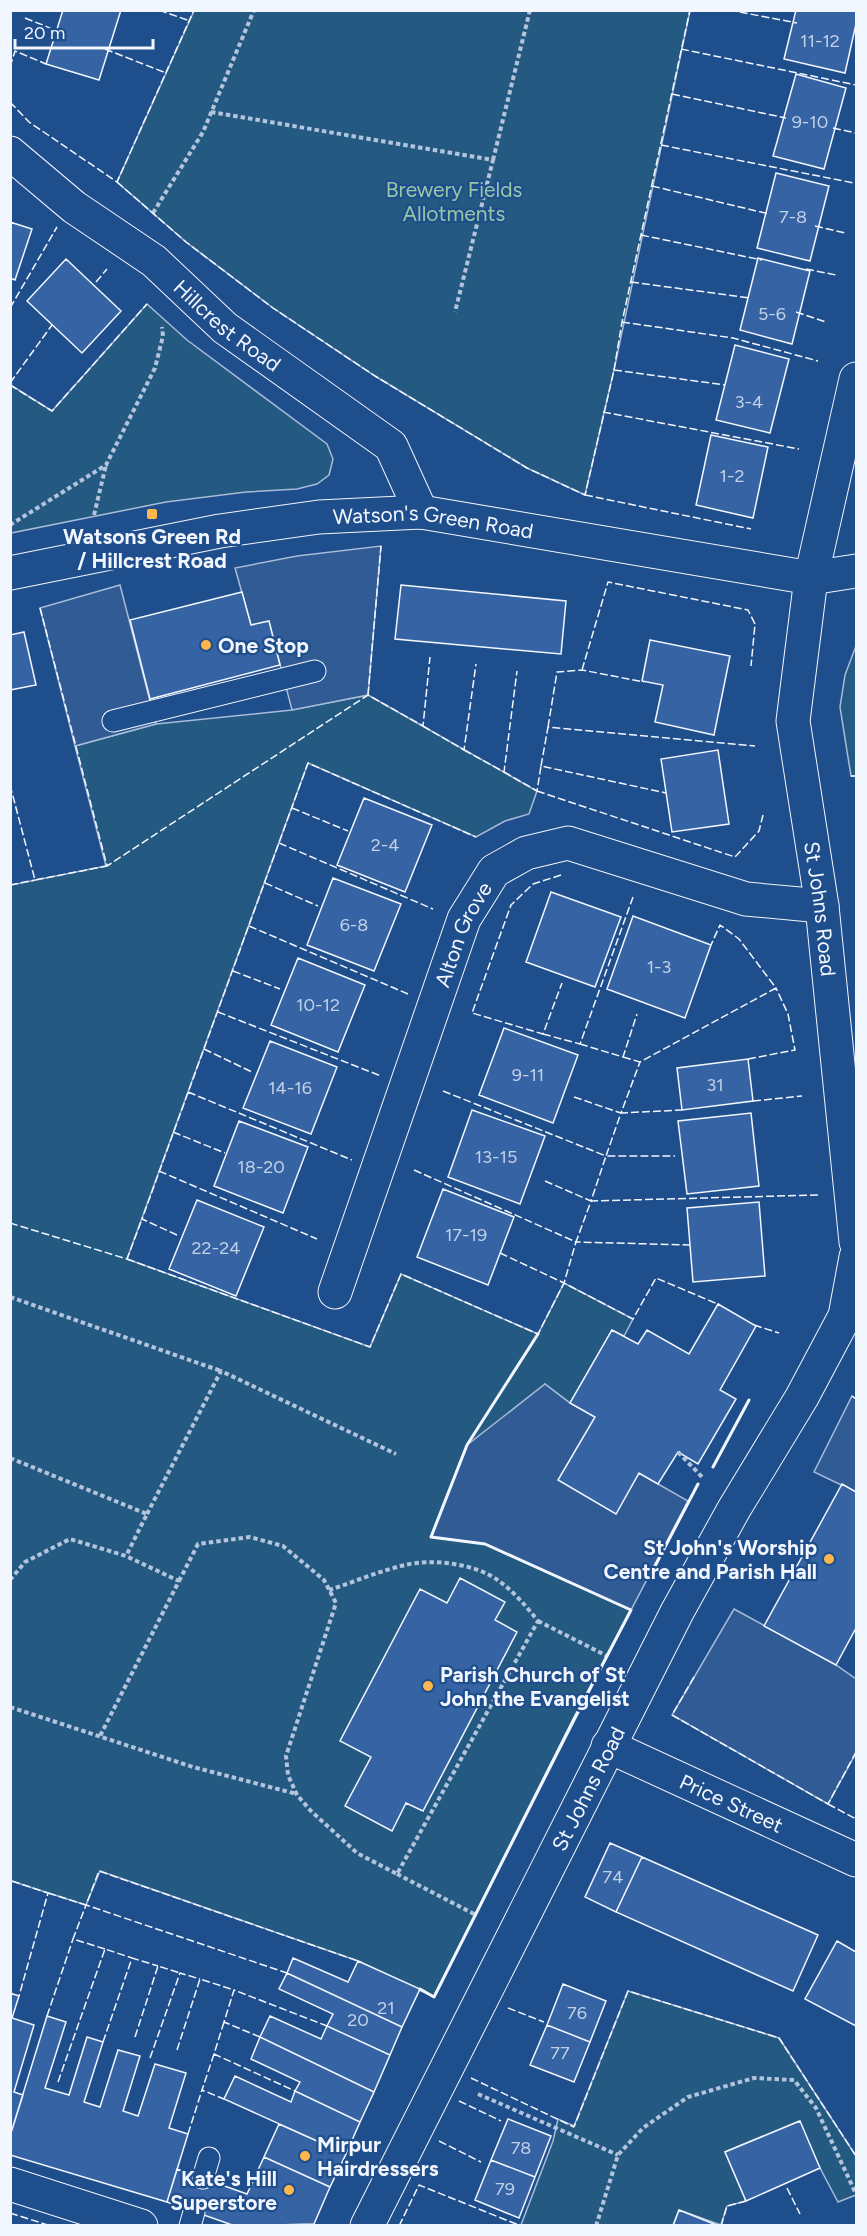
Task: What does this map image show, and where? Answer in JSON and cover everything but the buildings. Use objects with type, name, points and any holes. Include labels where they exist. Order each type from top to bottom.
[{"type":"street","name":"Hillcrest Road","points":[[10,153],[74,207],[154,261],[225,328],[390,446],[421,512]]},
{"type":"street","name":"St Johns Road","points":[[856,380],[811,578],[793,721],[822,906],[856,1242]]},
{"type":"street","name":"Watson's Green Road","points":[[10,573],[220,531],[319,517],[421,512],[811,578],[856,571]]},
{"type":"street","name":"Alton Grove","points":[[335,1292],[464,919],[494,871],[526,853],[568,843],[746,899],[822,906]]},
{"type":"street","name":"St Johns Road","points":[[367,2226],[695,1578],[802,1397],[845,1316],[856,1257]]},
{"type":"street","name":"Price Street","points":[[608,1746],[856,1860]]},
{"type":"street","points":[[10,2184],[141,2226]]},
{"type":"lane","points":[[113,721],[315,671]]},
{"type":"path","points":[[131,245],[203,132],[254,10]]},
{"type":"path","points":[[455,312],[530,10]]},
{"type":"path","points":[[211,112],[493,160]]},
{"type":"path","points":[[94,515],[106,465],[155,368],[163,336],[162,318]]},
{"type":"path","points":[[10,525],[106,465]]},
{"type":"path","points":[[10,1298],[221,1371],[396,1454]]},
{"type":"path","points":[[126,1556],[221,1371]]},
{"type":"path","points":[[10,1458],[147,1514]]},
{"type":"path","points":[[100,1736],[198,1544],[250,1537],[283,1546],[324,1580],[336,1603],[286,1756],[288,1775],[297,1795],[357,1853],[476,1915]]},
{"type":"path","points":[[10,1580],[26,1562],[70,1539],[126,1556],[179,1581]]},
{"type":"path","points":[[329,1590],[406,1564],[439,1563],[470,1566],[497,1579],[518,1596],[538,1621],[607,1656]]},
{"type":"path","points":[[397,1874],[538,1621]]},
{"type":"path","points":[[10,1707],[193,1767],[297,1795]]},
{"type":"path","points":[[596,2226],[618,2155],[643,2128],[688,2097],[753,2078],[794,2080],[816,2108],[856,2194]]},
{"type":"path","points":[[476,2093],[618,2155]]},
{"type":"green space","name":"Brewery Fields Allotments","points":[[194,11],[690,11],[614,370],[585,495],[527,468],[375,376],[273,308],[186,242],[117,182]]},
{"type":"green space","points":[[147,304],[187,340],[327,444],[333,459],[329,475],[317,484],[297,489],[246,492],[166,502],[11,533],[11,385],[52,411]]},
{"type":"green space","points":[[856,646],[856,776],[851,776],[840,707],[845,675]]},
{"type":"green space","points":[[368,695],[537,791],[529,814],[505,821],[476,837],[308,763],[127,1259],[370,1347],[401,1274],[538,1334],[564,1283],[633,1319],[624,1336],[612,1330],[570,1403],[545,1384],[431,1537],[485,1544],[631,1610],[434,1997],[358,1961],[100,1871],[86,1905],[11,1881],[11,885],[106,866],[75,746],[156,724],[292,710]]},
{"type":"green space","points":[[628,1991],[779,2038],[856,2156],[856,2195],[838,2202],[799,2121],[725,2152],[746,2201],[727,2206],[721,2225],[679,2210],[673,2225],[521,2225],[553,2141],[558,2119],[574,2126]]},
{"type":"shaded area","points":[[381,546],[368,695],[292,710],[269,622],[251,625],[235,568],[297,556]]},
{"type":"shaded area","points":[[120,585],[156,724],[75,746],[40,608]]},
{"type":"shaded area","points":[[545,1384],[570,1403],[595,1417],[616,1513],[639,1473],[688,1501],[631,1610],[485,1544],[431,1537],[467,1445]]},
{"type":"shaded area","points":[[852,1396],[856,1399],[856,1492],[814,1472]]},
{"type":"shaded area","points":[[734,1609],[836,1665],[856,1679],[856,1753],[828,1804],[672,1715]]},
{"type":"fence","points":[[159,10],[190,21]]},
{"type":"fence","points":[[10,102],[29,122],[117,182],[194,10]]},
{"type":"fence","points":[[117,182],[186,242],[273,308],[375,376],[527,468],[585,495],[614,370],[622,322],[690,10]]},
{"type":"fence","points":[[729,10],[797,23]]},
{"type":"fence","points":[[25,18],[60,32]]},
{"type":"fence","points":[[105,49],[166,73]]},
{"type":"fence","points":[[681,49],[856,85]]},
{"type":"fence","points":[[10,67],[15,51],[46,64]]},
{"type":"fence","points":[[672,94],[786,118]]},
{"type":"fence","points":[[833,128],[856,133]]},
{"type":"fence","points":[[661,145],[854,183]]},
{"type":"fence","points":[[652,186],[769,214]]},
{"type":"fence","points":[[815,226],[845,233]]},
{"type":"fence","points":[[10,308],[57,227]]},
{"type":"fence","points":[[641,235],[762,260]]},
{"type":"fence","points":[[96,282],[107,269]]},
{"type":"fence","points":[[806,269],[836,275]]},
{"type":"fence","points":[[631,282],[750,298]]},
{"type":"fence","points":[[10,385],[52,411],[147,304]]},
{"type":"fence","points":[[796,312],[826,322]]},
{"type":"fence","points":[[622,322],[733,338],[818,361]]},
{"type":"fence","points":[[10,383],[52,325]]},
{"type":"fence","points":[[614,370],[725,385]]},
{"type":"fence","points":[[603,412],[799,449]]},
{"type":"fence","points":[[585,495],[751,529]]},
{"type":"fence","points":[[368,695],[381,546]]},
{"type":"fence","points":[[582,670],[608,582],[748,610],[755,624],[751,666]]},
{"type":"fence","points":[[40,608],[107,866],[368,695],[423,726],[430,657]]},
{"type":"fence","points":[[423,726],[464,750],[476,664]]},
{"type":"fence","points":[[548,727],[557,672],[582,670],[644,682]]},
{"type":"fence","points":[[464,750],[504,772],[517,671]]},
{"type":"fence","points":[[541,766],[548,727],[755,746]]},
{"type":"fence","points":[[177,1235],[142,1219],[308,763],[476,837]]},
{"type":"fence","points":[[504,772],[537,791],[541,766],[666,793]]},
{"type":"fence","points":[[851,776],[856,776]]},
{"type":"fence","points":[[10,785],[35,880],[107,866]]},
{"type":"fence","points":[[537,791],[735,857],[759,831],[763,815]]},
{"type":"fence","points":[[292,808],[348,831]]},
{"type":"fence","points":[[279,843],[433,909]]},
{"type":"fence","points":[[561,875],[533,884],[511,905],[472,1013],[543,1034],[562,983]]},
{"type":"fence","points":[[10,885],[35,880]]},
{"type":"fence","points":[[265,883],[318,906]]},
{"type":"fence","points":[[543,1034],[580,1044],[633,897]]},
{"type":"fence","points":[[623,1057],[640,1062],[776,988],[739,939],[720,925],[711,945]]},
{"type":"fence","points":[[249,926],[408,994]]},
{"type":"fence","points":[[233,971],[280,989]]},
{"type":"fence","points":[[748,1059],[795,1050],[788,1014],[776,988]]},
{"type":"fence","points":[[218,1012],[381,1076]]},
{"type":"fence","points":[[580,1044],[623,1057],[637,1014]]},
{"type":"fence","points":[[204,1049],[252,1072]]},
{"type":"fence","points":[[574,1097],[621,1113],[640,1062]]},
{"type":"fence","points":[[443,1091],[606,1156],[621,1113],[682,1110]]},
{"type":"fence","points":[[188,1092],[352,1160]]},
{"type":"fence","points":[[753,1101],[802,1096]]},
{"type":"fence","points":[[173,1132],[225,1153]]},
{"type":"fence","points":[[545,1181],[591,1201],[606,1156],[675,1156]]},
{"type":"fence","points":[[414,1170],[576,1242],[591,1201],[818,1195]]},
{"type":"fence","points":[[159,1171],[317,1239]]},
{"type":"fence","points":[[10,1223],[127,1259],[142,1219]]},
{"type":"fence","points":[[500,1253],[564,1283],[576,1242],[690,1245]]},
{"type":"fence","points":[[127,1259],[370,1347],[401,1274],[538,1334],[564,1283],[633,1319],[656,1278],[720,1305]]},
{"type":"fence","points":[[754,1325],[779,1333]]},
{"type":"fence","points":[[852,1396],[856,1399]]},
{"type":"fence","points":[[694,1677],[672,1715],[828,1804],[856,1752]]},
{"type":"fence","points":[[828,1804],[856,1819]]},
{"type":"fence","points":[[48,1893],[86,1905],[99,1871],[361,1962]]},
{"type":"fence","points":[[12,1881],[48,1893],[19,1996]]},
{"type":"fence","points":[[105,1949],[73,1939],[86,1905],[287,1973]]},
{"type":"fence","points":[[47,2016],[73,1939]]},
{"type":"fence","points":[[58,2082],[105,1949],[132,1958]]},
{"type":"fence","points":[[103,2042],[132,1958],[158,1966]]},
{"type":"fence","points":[[135,2037],[158,1966],[180,1973]]},
{"type":"fence","points":[[150,2058],[180,1973],[200,1979]]},
{"type":"fence","points":[[177,2050],[200,1979],[234,1990]]},
{"type":"fence","points":[[260,2037],[224,2022],[234,1990],[327,2026]]},
{"type":"fence","points":[[471,2078],[574,2127],[628,1991],[779,2038],[856,2156]]},
{"type":"fence","points":[[508,2008],[544,2022]]},
{"type":"fence","points":[[224,2022],[214,2054],[295,2091]]},
{"type":"fence","points":[[214,2054],[202,2090],[224,2099]]},
{"type":"fence","points":[[188,2134],[202,2090]]},
{"type":"fence","points":[[459,2101],[501,2121]]},
{"type":"fence","points":[[439,2141],[481,2162]]},
{"type":"fence","points":[[399,2226],[419,2185],[521,2226]]},
{"type":"fence","points":[[787,2188],[800,2214]]},
{"type":"fence","points":[[721,2226],[727,2206],[746,2201]]},
{"type":"fence","points":[[10,2213],[51,2226]]},
{"type":"wall","points":[[420,1989],[434,1997],[631,1610],[485,1544],[431,1537],[467,1445],[538,1334]]},
{"type":"wall","points":[[713,1467],[749,1400]]},
{"type":"wall","points":[[654,1568],[698,1484]]},
{"type":"place","name":"Watsons Green Rd / Hillcrest Road","points":[[152,514]]},
{"type":"place","name":"One Stop","points":[[206,645]]},
{"type":"place","name":"St John's Worship Centre and Parish Hall","points":[[829,1559]]},
{"type":"place","name":"Parish Church of St John the Evangelist","points":[[428,1686]]},
{"type":"place","name":"Mirpur Hairdressers","points":[[305,2156]]},
{"type":"place","name":"Kate's Hill Superstore","points":[[289,2190]]}]
